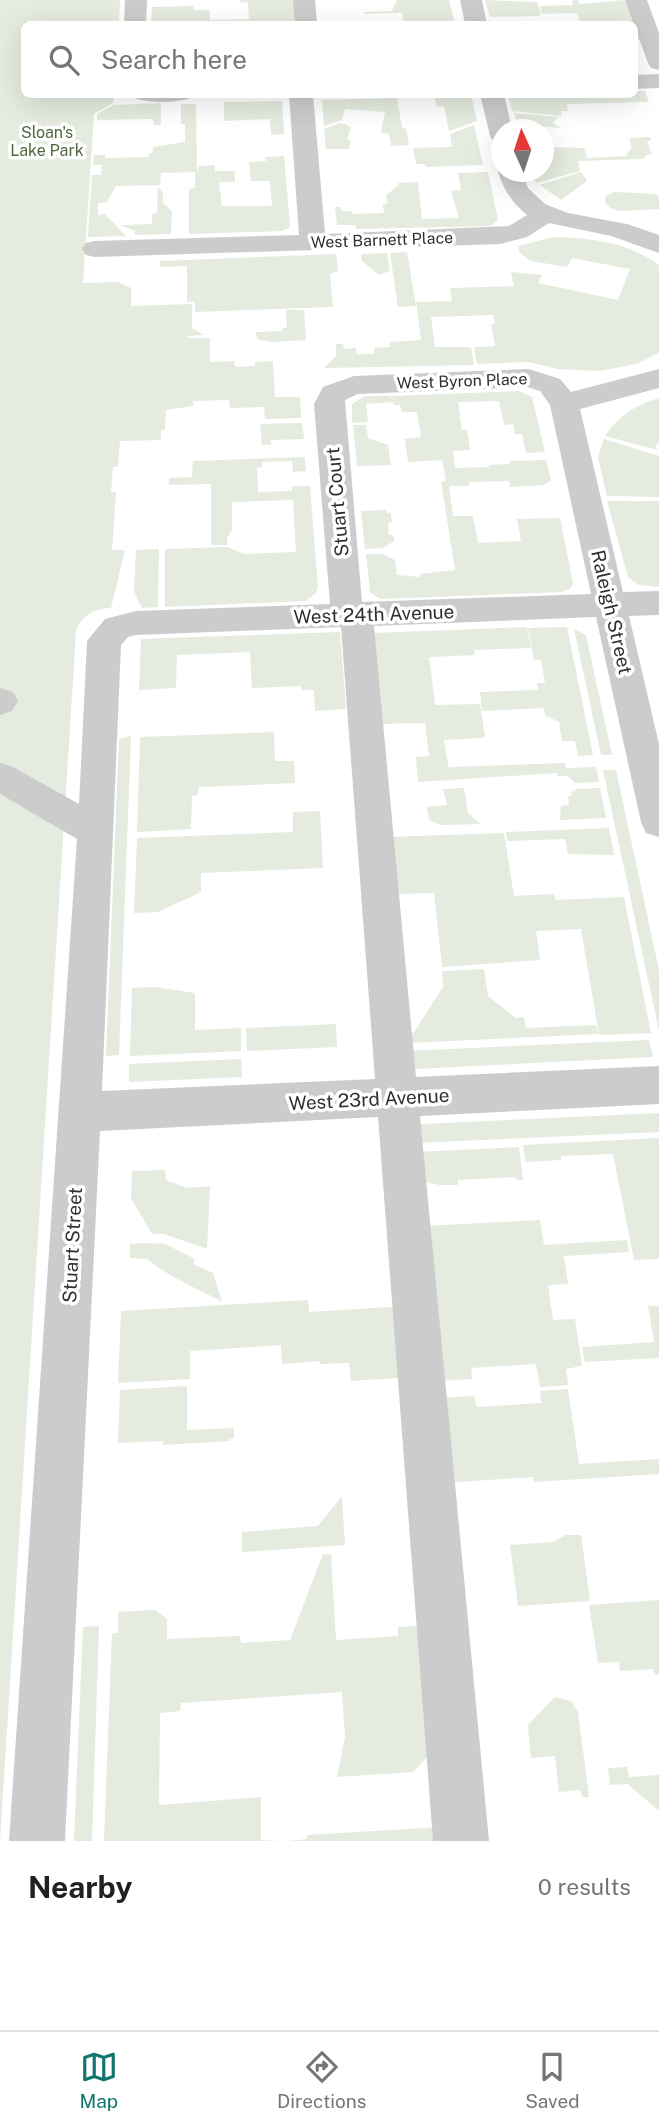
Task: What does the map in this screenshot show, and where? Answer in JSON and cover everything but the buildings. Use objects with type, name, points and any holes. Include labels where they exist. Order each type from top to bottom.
[{"type":"street","points":[[135,21],[136,0]]},
{"type":"street","points":[[304,0],[306,21]]},
{"type":"street","points":[[471,0],[475,21]]},
{"type":"street","points":[[636,0],[659,62]]},
{"type":"street","points":[[638,82],[659,82]]},
{"type":"street","points":[[301,98],[313,242]]},
{"type":"street","points":[[493,98],[498,119]]},
{"type":"street","points":[[512,182],[522,199],[546,214],[614,229],[659,245]]},
{"type":"street","name":"West Barnett Place","points":[[95,249],[500,236],[533,225],[546,214]]},
{"type":"street","name":"West Byron Place","points":[[337,391],[354,384],[529,378],[550,385],[564,403]]},
{"type":"street","points":[[564,403],[659,378]]},
{"type":"street","name":"Stuart Court","points":[[337,391],[329,404],[397,1098],[461,1841]]},
{"type":"street","name":"Raleigh Street","points":[[564,403],[659,822]]},
{"type":"street","name":"West 24th Avenue","points":[[102,649],[109,634],[117,628],[136,622],[659,603]]},
{"type":"street","name":"Stuart Street","points":[[37,1841],[96,832],[102,649]]},
{"type":"street","points":[[0,777],[96,832]]},
{"type":"street","name":"West 23rd Avenue","points":[[79,1112],[659,1085]]},
{"type":"green space","name":"Sloan's Lake Park","points":[[0,0],[120,0],[119,21],[21,21],[21,98],[114,98],[113,103],[94,114],[83,283],[118,282],[131,288],[131,306],[192,304],[192,328],[204,335],[188,338],[210,338],[210,362],[234,361],[235,367],[255,366],[255,362],[273,361],[275,397],[300,397],[301,418],[265,419],[264,407],[230,408],[229,400],[193,401],[193,406],[166,410],[165,429],[161,430],[161,440],[120,441],[118,467],[113,467],[111,492],[116,492],[112,550],[125,550],[111,608],[89,614],[81,621],[76,632],[0,1841]]},
{"type":"green space","points":[[294,0],[296,21],[151,21],[152,7],[193,6],[194,10],[210,10],[210,20],[249,19],[248,3],[240,2]]},
{"type":"green space","points":[[397,0],[449,0],[454,21],[403,21],[402,13],[363,12],[392,11]]},
{"type":"green space","points":[[485,0],[537,2],[541,14],[490,17]]},
{"type":"green space","points":[[572,0],[578,0],[580,4],[625,0],[633,21],[580,21],[577,13],[542,14],[540,6],[573,5]]},
{"type":"green space","points":[[638,91],[645,91],[649,102],[567,104],[568,111],[561,111],[562,116],[512,111],[509,98],[638,98]]},
{"type":"green space","points":[[397,98],[402,128],[406,129],[409,145],[391,146],[389,134],[381,133],[385,112],[345,109],[342,120],[324,126],[322,100]]},
{"type":"green space","points":[[435,98],[470,98],[477,121],[449,131],[444,107],[437,107]]},
{"type":"green space","points":[[282,101],[284,134],[271,135],[270,119],[224,121],[224,102]]},
{"type":"green space","points":[[161,103],[161,125],[154,125],[153,119],[97,120],[97,114],[114,105]]},
{"type":"green space","points":[[181,104],[196,104],[197,172],[199,166],[215,165],[215,171],[235,171],[235,182],[219,182],[222,206],[272,206],[270,181],[251,181],[249,162],[266,161],[265,157],[284,156],[290,227],[282,231],[189,234],[189,189],[195,188],[195,172],[161,173],[160,185],[116,186],[107,202],[98,203],[98,215],[105,214],[126,236],[88,237],[92,175],[101,175],[102,165],[93,165],[94,155],[105,155],[105,158],[149,157],[149,153],[153,153],[153,147],[185,142]]},
{"type":"green space","points":[[514,113],[558,117],[554,122],[554,119],[516,119]]},
{"type":"green space","points":[[341,123],[351,127],[347,140],[351,141],[349,149],[326,149],[324,129]]},
{"type":"green space","points":[[474,125],[483,165],[426,167],[425,164],[416,164],[413,148],[452,147],[450,134]]},
{"type":"green space","points":[[650,137],[651,141],[647,141],[652,154],[643,159],[578,161],[580,171],[554,178],[554,147],[584,148],[587,158],[626,156],[632,147],[629,138]]},
{"type":"green space","points":[[488,172],[498,220],[490,226],[356,229],[356,225],[337,225],[335,207],[341,207],[342,211],[351,211],[352,214],[384,213],[383,204],[388,203],[386,195],[398,186],[398,183],[418,182],[422,219],[459,218],[451,191],[461,190],[458,173]]},
{"type":"green space","points":[[581,172],[587,181],[561,200],[540,185]]},
{"type":"green space","points":[[158,187],[163,193],[163,203],[172,211],[171,234],[135,235],[135,231],[120,225],[152,224],[152,214],[157,213]]},
{"type":"green space","points":[[614,192],[655,194],[659,196],[659,209],[620,211],[610,208],[605,202],[606,196]]},
{"type":"green space","points":[[554,237],[622,246],[659,265],[659,353],[636,364],[599,371],[558,369],[528,362],[477,364],[474,347],[495,346],[491,324],[495,324],[493,315],[431,317],[435,347],[471,347],[474,365],[324,368],[336,356],[336,344],[343,344],[344,349],[356,348],[357,354],[374,354],[374,348],[390,347],[390,342],[421,340],[416,302],[452,301],[450,288],[514,286],[511,272],[542,275],[538,283],[618,300],[630,269],[572,258],[567,267],[531,261],[520,253],[518,246]]},
{"type":"green space","points":[[407,252],[416,306],[398,307],[390,253]]},
{"type":"green space","points":[[387,253],[390,271],[379,275],[362,261],[361,254]]},
{"type":"green space","points":[[336,254],[338,271],[330,274],[333,307],[195,312],[195,302],[187,302],[187,266],[160,267],[160,261]]},
{"type":"green space","points":[[286,310],[304,310],[306,340],[270,342],[257,339],[256,332],[282,331],[282,328],[287,328]]},
{"type":"green space","points":[[519,391],[532,397],[545,452],[526,453],[522,434],[515,434],[513,424],[504,425],[499,401],[458,402],[462,430],[467,430],[470,450],[453,451],[455,468],[489,467],[510,464],[510,461],[546,460],[551,481],[542,485],[510,487],[509,481],[469,482],[469,486],[449,486],[453,516],[473,516],[478,543],[521,541],[517,519],[560,518],[573,583],[571,588],[563,592],[380,599],[370,592],[366,554],[383,554],[395,560],[397,575],[420,577],[420,574],[455,570],[441,482],[446,481],[442,460],[408,462],[405,439],[421,437],[417,412],[402,412],[400,405],[394,405],[392,396],[498,394]]},
{"type":"green space","points":[[365,396],[391,396],[393,402],[366,404],[368,422],[352,423],[352,404]]},
{"type":"green space","points":[[659,398],[659,444],[655,445],[657,450],[605,436],[616,422],[629,412]]},
{"type":"green space","points":[[302,423],[304,439],[271,440],[271,445],[262,445],[260,424]]},
{"type":"green space","points":[[353,425],[366,425],[368,438],[388,445],[391,465],[357,466]]},
{"type":"green space","points":[[604,439],[659,456],[659,497],[607,496],[598,457]]},
{"type":"green space","points":[[305,457],[306,471],[293,472],[292,461],[262,462],[262,467],[257,468],[258,492],[292,491],[292,486],[310,486],[318,588],[315,594],[305,601],[165,607],[165,549],[227,547],[244,554],[296,552],[293,500],[232,502],[232,530],[227,538],[227,545],[211,545],[211,484],[169,485],[169,478],[192,477],[193,461]]},
{"type":"green space","points":[[607,501],[659,501],[659,587],[639,585],[628,577]]},
{"type":"green space","points":[[387,510],[387,513],[391,513],[392,522],[388,523],[389,535],[393,535],[394,541],[383,548],[365,549],[361,511]]},
{"type":"green space","points":[[159,549],[158,607],[142,608],[134,591],[136,550]]},
{"type":"green space","points":[[527,627],[531,648],[474,650],[475,655],[429,657],[435,705],[480,704],[485,736],[444,740],[449,770],[450,767],[565,763],[566,768],[596,767],[599,782],[575,783],[568,776],[558,776],[557,773],[418,782],[416,757],[429,756],[425,723],[382,724],[373,633]]},
{"type":"green space","points":[[567,627],[593,755],[578,756],[575,741],[562,741],[559,722],[545,715],[544,708],[482,711],[480,692],[538,690],[537,683],[545,683],[541,660],[534,660],[528,628]]},
{"type":"green space","points":[[574,629],[586,635],[612,755],[601,755]]},
{"type":"green space","points":[[340,632],[346,709],[315,711],[314,690],[301,690],[301,686],[252,688],[250,652],[177,655],[176,688],[139,690],[141,639]]},
{"type":"green space","points":[[274,732],[275,761],[294,761],[295,783],[199,787],[198,795],[192,796],[191,829],[137,832],[140,737]]},
{"type":"green space","points":[[131,736],[119,1055],[106,1056],[119,739]]},
{"type":"green space","points":[[603,770],[616,770],[659,970],[659,1031]]},
{"type":"green space","points":[[464,788],[468,813],[480,824],[441,825],[429,820],[427,807],[447,805],[443,789]]},
{"type":"green space","points":[[600,788],[606,818],[560,820],[561,806],[569,805],[568,796],[572,796],[571,792],[576,789]]},
{"type":"green space","points":[[320,811],[323,868],[201,873],[201,892],[158,912],[134,913],[137,838],[293,832],[293,812]]},
{"type":"green space","points":[[609,828],[614,855],[568,854],[565,839],[507,841],[506,832]]},
{"type":"green space","points":[[504,833],[514,896],[554,894],[556,900],[624,897],[651,1033],[599,1035],[581,929],[536,931],[540,960],[442,967],[434,893],[398,894],[387,837]]},
{"type":"green space","points":[[484,969],[488,996],[516,1018],[524,1017],[526,1028],[596,1025],[598,1034],[407,1043],[443,987],[442,971]]},
{"type":"green space","points":[[155,987],[195,993],[195,1030],[241,1028],[241,1051],[130,1056],[132,988]]},
{"type":"green space","points":[[336,1024],[337,1047],[247,1051],[246,1028]]},
{"type":"green space","points":[[649,1040],[653,1057],[415,1069],[405,1051]]},
{"type":"green space","points":[[241,1059],[242,1077],[129,1082],[129,1064]]},
{"type":"green space","points":[[659,1113],[659,1132],[415,1143],[413,1130],[422,1124]]},
{"type":"green space","points":[[659,1138],[659,1259],[634,1260],[613,1154],[561,1156],[561,1160],[526,1162],[523,1145]]},
{"type":"green space","points":[[519,1147],[523,1180],[517,1180],[516,1177],[458,1180],[458,1185],[420,1181],[417,1152]]},
{"type":"green space","points":[[165,1170],[166,1180],[187,1188],[210,1186],[207,1249],[164,1234],[152,1234],[131,1198],[132,1171]]},
{"type":"green space","points":[[540,1220],[544,1245],[627,1240],[629,1252],[564,1256],[568,1284],[548,1285],[553,1320],[575,1319],[582,1366],[566,1369],[568,1385],[540,1387],[536,1364],[471,1368],[472,1379],[440,1381],[425,1226]]},
{"type":"green space","points":[[130,1244],[165,1244],[195,1259],[193,1264],[213,1273],[222,1302],[172,1276],[148,1259],[130,1258]]},
{"type":"green space","points":[[308,1300],[309,1312],[406,1306],[412,1377],[351,1381],[349,1363],[320,1364],[320,1361],[282,1364],[281,1345],[190,1351],[190,1379],[118,1383],[121,1311]]},
{"type":"green space","points":[[648,1306],[659,1306],[659,1358],[585,1362],[582,1347],[654,1342]]},
{"type":"green space","points":[[187,1386],[187,1430],[234,1428],[234,1438],[229,1441],[163,1445],[163,1441],[118,1443],[120,1390]]},
{"type":"green space","points":[[568,1389],[579,1464],[659,1459],[659,1474],[534,1482],[533,1477],[444,1483],[436,1398],[474,1396],[477,1407],[541,1403],[540,1391]]},
{"type":"green space","points":[[342,1496],[345,1545],[242,1552],[242,1532],[318,1526]]},
{"type":"green space","points":[[566,1535],[581,1535],[590,1601],[518,1606],[510,1545],[553,1542]]},
{"type":"green space","points":[[323,1554],[331,1554],[336,1640],[398,1636],[398,1627],[427,1625],[430,1754],[413,1772],[337,1777],[345,1737],[342,1692],[181,1703],[180,1711],[160,1713],[159,1805],[261,1797],[261,1840],[282,1841],[104,1841],[112,1633],[118,1633],[118,1612],[155,1610],[167,1619],[167,1639],[240,1636],[241,1643],[290,1640]]},
{"type":"green space","points":[[659,1600],[659,1675],[655,1675],[653,1669],[620,1671],[619,1662],[598,1663],[589,1605]]},
{"type":"green space","points":[[99,1626],[92,1841],[74,1841],[83,1627]]},
{"type":"green space","points":[[555,1697],[571,1701],[578,1712],[589,1797],[582,1797],[580,1790],[559,1792],[555,1756],[531,1758],[528,1725]]},
{"type":"green space","points":[[627,1767],[629,1777],[659,1775],[659,1811],[628,1784],[610,1785],[608,1768]]},
{"type":"green space","points":[[441,1827],[442,1841],[288,1841],[307,1839],[307,1835]]}]
